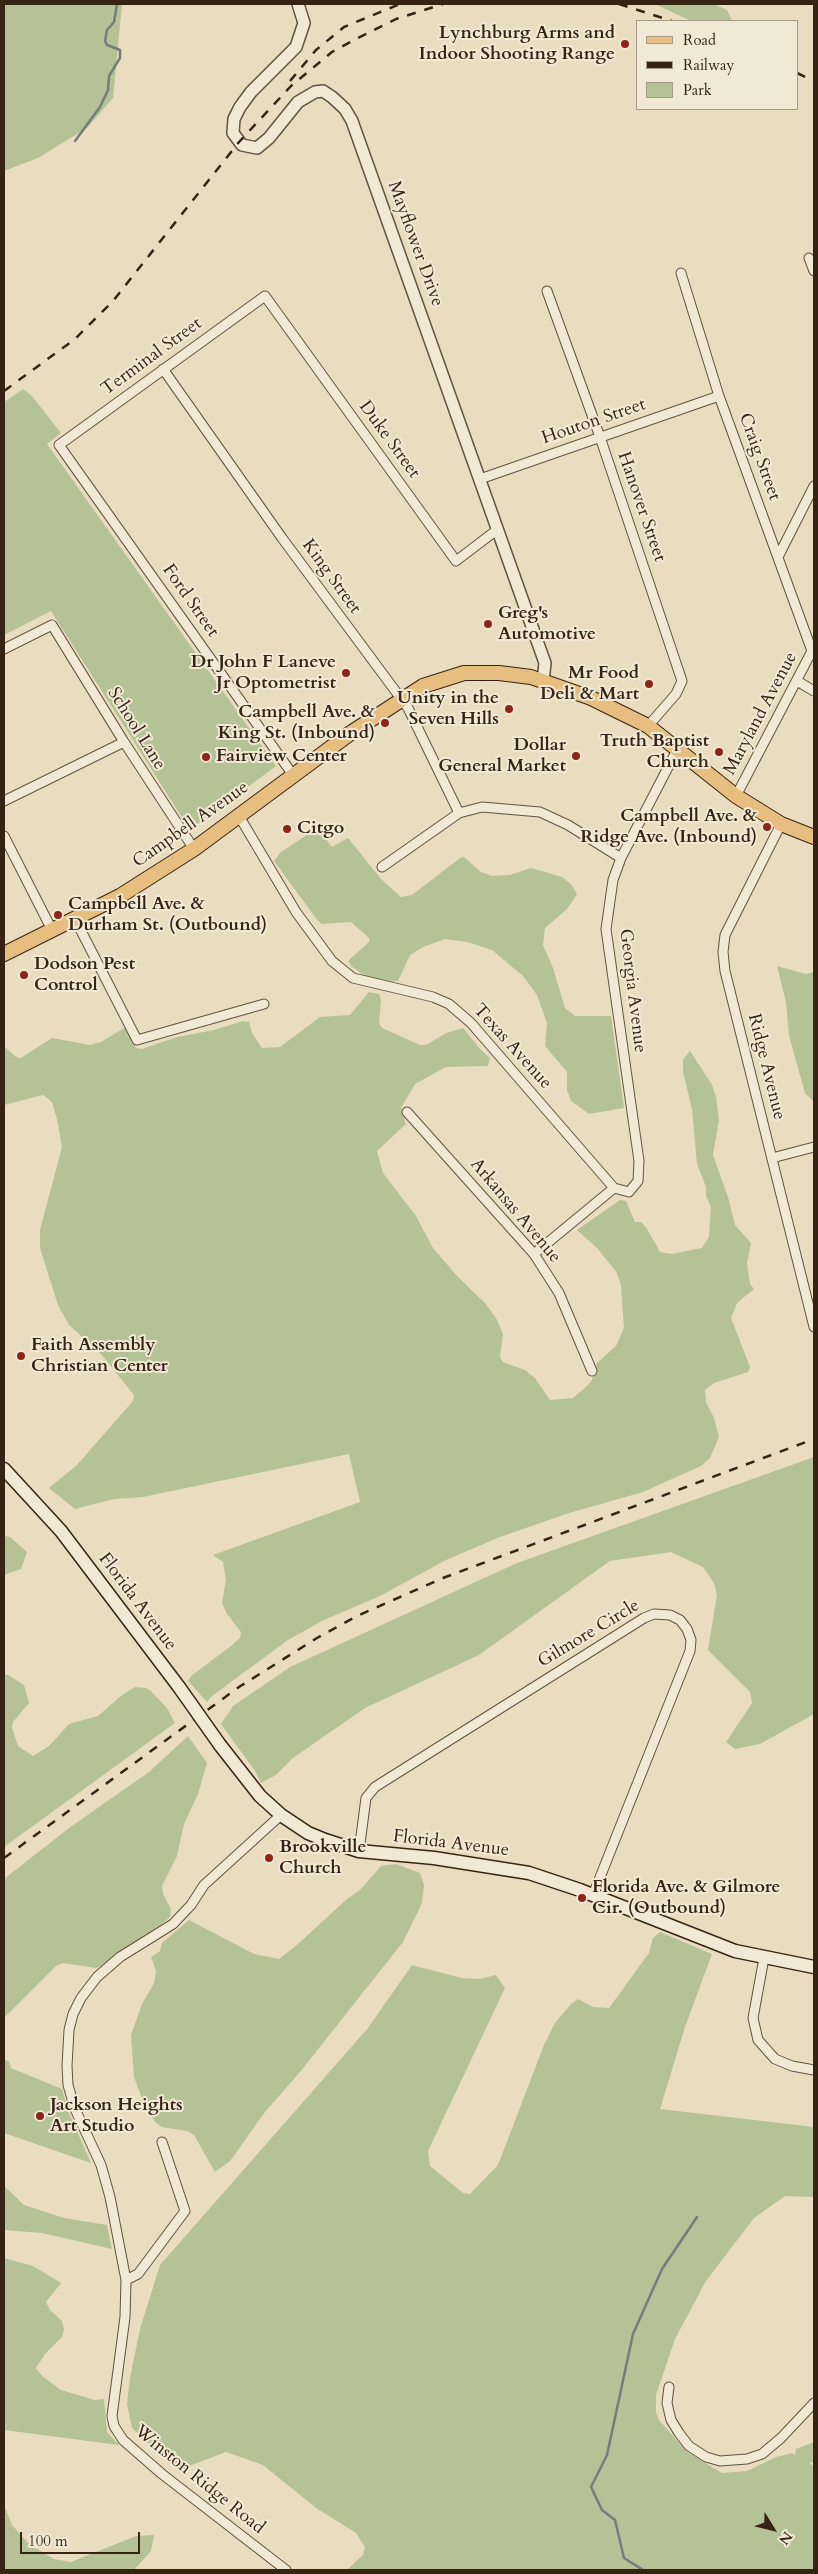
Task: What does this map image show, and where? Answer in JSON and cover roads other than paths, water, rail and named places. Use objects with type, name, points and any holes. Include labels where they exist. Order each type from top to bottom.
[{"type":"main road","name":"Campbell Avenue","points":[[4,954],[120,896],[194,849],[352,732],[401,700],[437,680],[464,673],[499,673],[543,681],[591,698],[648,726],[736,796],[781,824],[814,837]]},
{"type":"main road","name":"Florida Avenue","points":[[4,1469],[61,1531],[260,1796],[280,1815],[308,1833],[359,1851],[498,1866],[529,1873],[593,1895],[705,1941],[764,1958],[814,1966]]},
{"type":"street","name":"Mayflower Drive","points":[[298,4],[304,23],[296,47],[251,92],[240,107],[234,119],[233,133],[242,145],[258,148],[269,138],[298,102],[315,92],[327,94],[345,109],[365,154],[545,663],[543,681]]},
{"type":"street","points":[[809,258],[814,271]]},
{"type":"street","name":"Craig Street","points":[[681,273],[720,396],[813,649]]},
{"type":"street","name":"Hanover Street","points":[[547,291],[600,437],[682,681],[676,694],[648,726]]},
{"type":"street","name":"Terminal Street","points":[[59,445],[265,296]]},
{"type":"street","name":"Duke Street","points":[[265,296],[456,561],[498,530]]},
{"type":"street","name":"King Street","points":[[163,369],[282,538],[408,708],[459,813]]},
{"type":"street","name":"Houton Street","points":[[480,479],[720,396]]},
{"type":"street","name":"Ford Street","points":[[59,445],[293,775]]},
{"type":"street","points":[[778,557],[814,486]]},
{"type":"street","name":"School Lane","points":[[4,649],[52,625],[124,742],[194,849]]},
{"type":"street","name":"Maryland Avenue","points":[[736,796],[813,649]]},
{"type":"street","points":[[797,681],[814,691]]},
{"type":"street","points":[[4,801],[124,742]]},
{"type":"street","name":"Georgia Avenue","points":[[614,1188],[624,1192],[633,1190],[638,1181],[639,1161],[606,928],[613,880],[621,858],[677,750]]},
{"type":"street","points":[[382,867],[459,813],[482,807],[540,812],[568,825],[621,858]]},
{"type":"street","name":"Texas Avenue","points":[[239,816],[296,912],[332,961],[353,978],[434,997],[449,1004],[471,1023],[614,1188]]},
{"type":"street","name":"Ridge Avenue","points":[[781,824],[725,935],[723,952],[725,971],[814,1327]]},
{"type":"street","points":[[4,836],[52,930]]},
{"type":"street","points":[[75,919],[137,1040],[264,1004]]},
{"type":"street","name":"Arkansas Avenue","points":[[407,1112],[534,1254],[560,1294],[592,1371]]},
{"type":"street","points":[[772,1158],[814,1147]]},
{"type":"street","points":[[534,1254],[614,1188]]},
{"type":"street","name":"Gilmore Circle","points":[[359,1851],[366,1798],[375,1787],[644,1618],[659,1613],[670,1615],[680,1620],[687,1629],[691,1640],[690,1652],[593,1895]]},
{"type":"street","name":"Winston Ridge Road","points":[[280,1815],[204,1886],[191,1906],[173,1924],[120,1957],[97,1977],[81,1998],[73,2014],[69,2030],[67,2066],[68,2085],[75,2109],[101,2165],[110,2197],[126,2280],[124,2317],[112,2416],[118,2433],[162,2474],[230,2526],[274,2568],[286,2570]]},
{"type":"street","points":[[764,1958],[753,2018],[758,2040],[774,2059],[792,2066],[814,2070]]},
{"type":"street","points":[[126,2280],[138,2274],[185,2211],[162,2142]]},
{"type":"street","points":[[669,2387],[667,2403],[671,2420],[679,2433],[689,2446],[706,2457],[720,2461],[747,2459],[762,2454],[781,2438],[814,2403]]},
{"type":"waterway","points":[[75,141],[100,107],[108,90],[109,76],[120,58],[120,50],[107,45],[105,41],[107,30],[114,22],[117,4]]},
{"type":"waterway","points":[[643,2570],[624,2558],[615,2520],[602,2510],[591,2487],[607,2455],[633,2334],[662,2269],[697,2217]]},
{"type":"railway","points":[[290,81],[316,50],[344,27],[400,4]]},
{"type":"railway","points":[[4,391],[75,339],[113,301],[239,142],[291,86],[332,52],[354,40],[396,19],[443,4]]},
{"type":"railway","points":[[619,4],[669,20]]},
{"type":"railway","points":[[798,73],[814,81]]},
{"type":"railway","points":[[4,1858],[239,1687],[317,1638],[357,1616],[443,1578],[814,1439]]},
{"type":"place","name":"Lynchburg Arms and Indoor Shooting Range","points":[[625,44]]},
{"type":"place","name":"Greg's Automotive","points":[[488,624]]},
{"type":"place","name":"Dr John F Laneve Jr Optometrist","points":[[346,673]]},
{"type":"place","name":"Mr Food Deli & Mart","points":[[649,684]]},
{"type":"place","name":"Unity in the Seven Hills","points":[[509,709]]},
{"type":"place","name":"Campbell Ave. & King St. (Inbound)","points":[[385,723]]},
{"type":"place","name":"Truth Baptist Church","points":[[719,752]]},
{"type":"place","name":"Dollar General Market","points":[[576,756]]},
{"type":"place","name":"Fairview Center","points":[[206,757]]},
{"type":"place","name":"Campbell Ave. & Ridge Ave. (Inbound)","points":[[767,827]]},
{"type":"place","name":"Citgo","points":[[287,829]]},
{"type":"place","name":"Campbell Ave. & Durham St. (Outbound)","points":[[58,915]]},
{"type":"place","name":"Dodson Pest Control","points":[[24,975]]},
{"type":"place","name":"Faith Assembly Christian Center","points":[[21,1356]]},
{"type":"place","name":"Brookville Church","points":[[269,1858]]},
{"type":"place","name":"Florida Ave. & Gilmore Cir. (Outbound)","points":[[582,1898]]},
{"type":"place","name":"Jackson Heights Art Studio","points":[[40,2116]]}]
